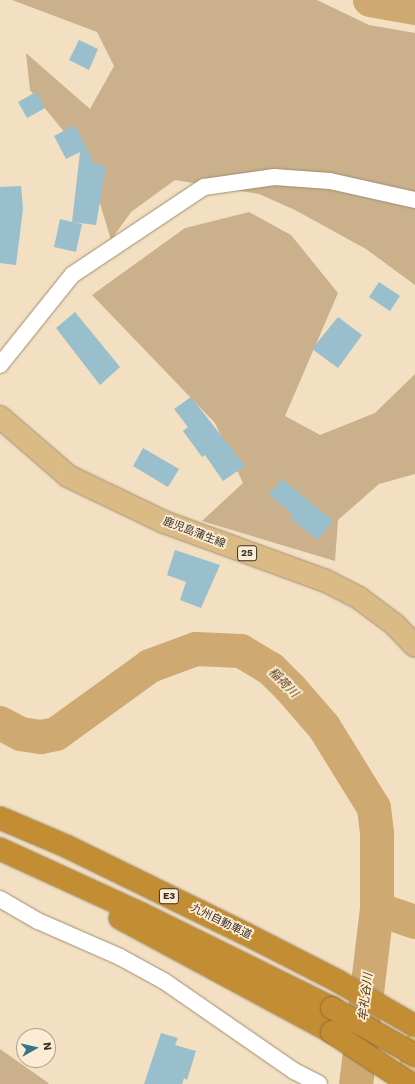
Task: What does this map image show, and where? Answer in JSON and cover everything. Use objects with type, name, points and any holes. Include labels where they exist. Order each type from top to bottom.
[{"type":"highway","name":"九州自動車道","points":[[0,818],[66,846],[336,980],[415,1026]]},
{"type":"highway","name":"E3","points":[[0,849],[42,867],[332,1008],[415,1055]]},
{"type":"highway","points":[[42,867],[138,929],[332,1032],[410,1084]]},
{"type":"main road","name":"鹿児島蒲生線","points":[[0,417],[68,476],[164,522],[326,581],[359,598],[394,624],[415,646]]},
{"type":"main road","points":[[410,1084],[415,1046]]},
{"type":"street","points":[[0,365],[72,275],[204,187],[274,177],[330,181],[415,200]]},
{"type":"street","points":[[0,899],[38,921],[120,956],[164,981],[294,1070],[319,1084]]},
{"type":"shaded area","points":[[12,0],[317,0],[369,25],[415,33],[415,285],[366,249],[295,210],[259,194],[175,180],[131,212],[111,240],[87,160],[30,90],[26,53],[90,109],[114,66],[97,32]]},
{"type":"shaded area","points":[[249,212],[291,235],[338,293],[285,416],[320,435],[375,413],[415,374],[415,474],[379,484],[338,520],[335,561],[202,521],[243,483],[215,423],[92,295],[185,228]]},
{"type":"shaded area","points":[[0,1049],[16,1060],[16,1068],[27,1068],[49,1084],[0,1084]]},
{"type":"building","points":[[79,40],[98,49],[89,70],[69,60]]},
{"type":"building","points":[[36,92],[45,108],[27,118],[18,102]]},
{"type":"building","points":[[75,125],[94,164],[106,166],[96,225],[72,222],[80,152],[66,159],[54,136]]},
{"type":"building","points":[[21,186],[23,209],[16,265],[0,263],[0,187]]},
{"type":"building","points":[[60,219],[82,224],[76,252],[54,247]]},
{"type":"building","points":[[379,282],[400,296],[390,311],[369,297]]},
{"type":"building","points":[[75,312],[120,367],[100,385],[56,328]]},
{"type":"building","points":[[338,317],[362,335],[338,368],[312,349]]},
{"type":"building","points":[[191,397],[245,466],[223,481],[205,455],[202,457],[183,431],[188,427],[174,409]]},
{"type":"building","points":[[143,448],[179,469],[168,487],[133,466]]},
{"type":"building","points":[[282,479],[333,521],[318,540],[290,518],[293,514],[269,495]]},
{"type":"building","points":[[175,550],[220,565],[201,608],[180,600],[186,582],[167,575]]},
{"type":"building","points":[[161,1033],[178,1038],[175,1045],[196,1051],[187,1080],[184,1078],[182,1084],[144,1084]]},
{"type":"waterway","points":[[370,0],[415,8]]},
{"type":"waterway","name":"稲荷川","points":[[0,723],[21,734],[41,737],[56,734],[150,666],[196,649],[241,651],[271,669],[291,689],[324,727],[374,808],[377,834],[377,909],[356,1084]]},
{"type":"waterway","name":"稲荷川","points":[[377,909],[415,922]]},
{"type":"water label","name":"牟礼谷川","points":[[366,997]]}]
